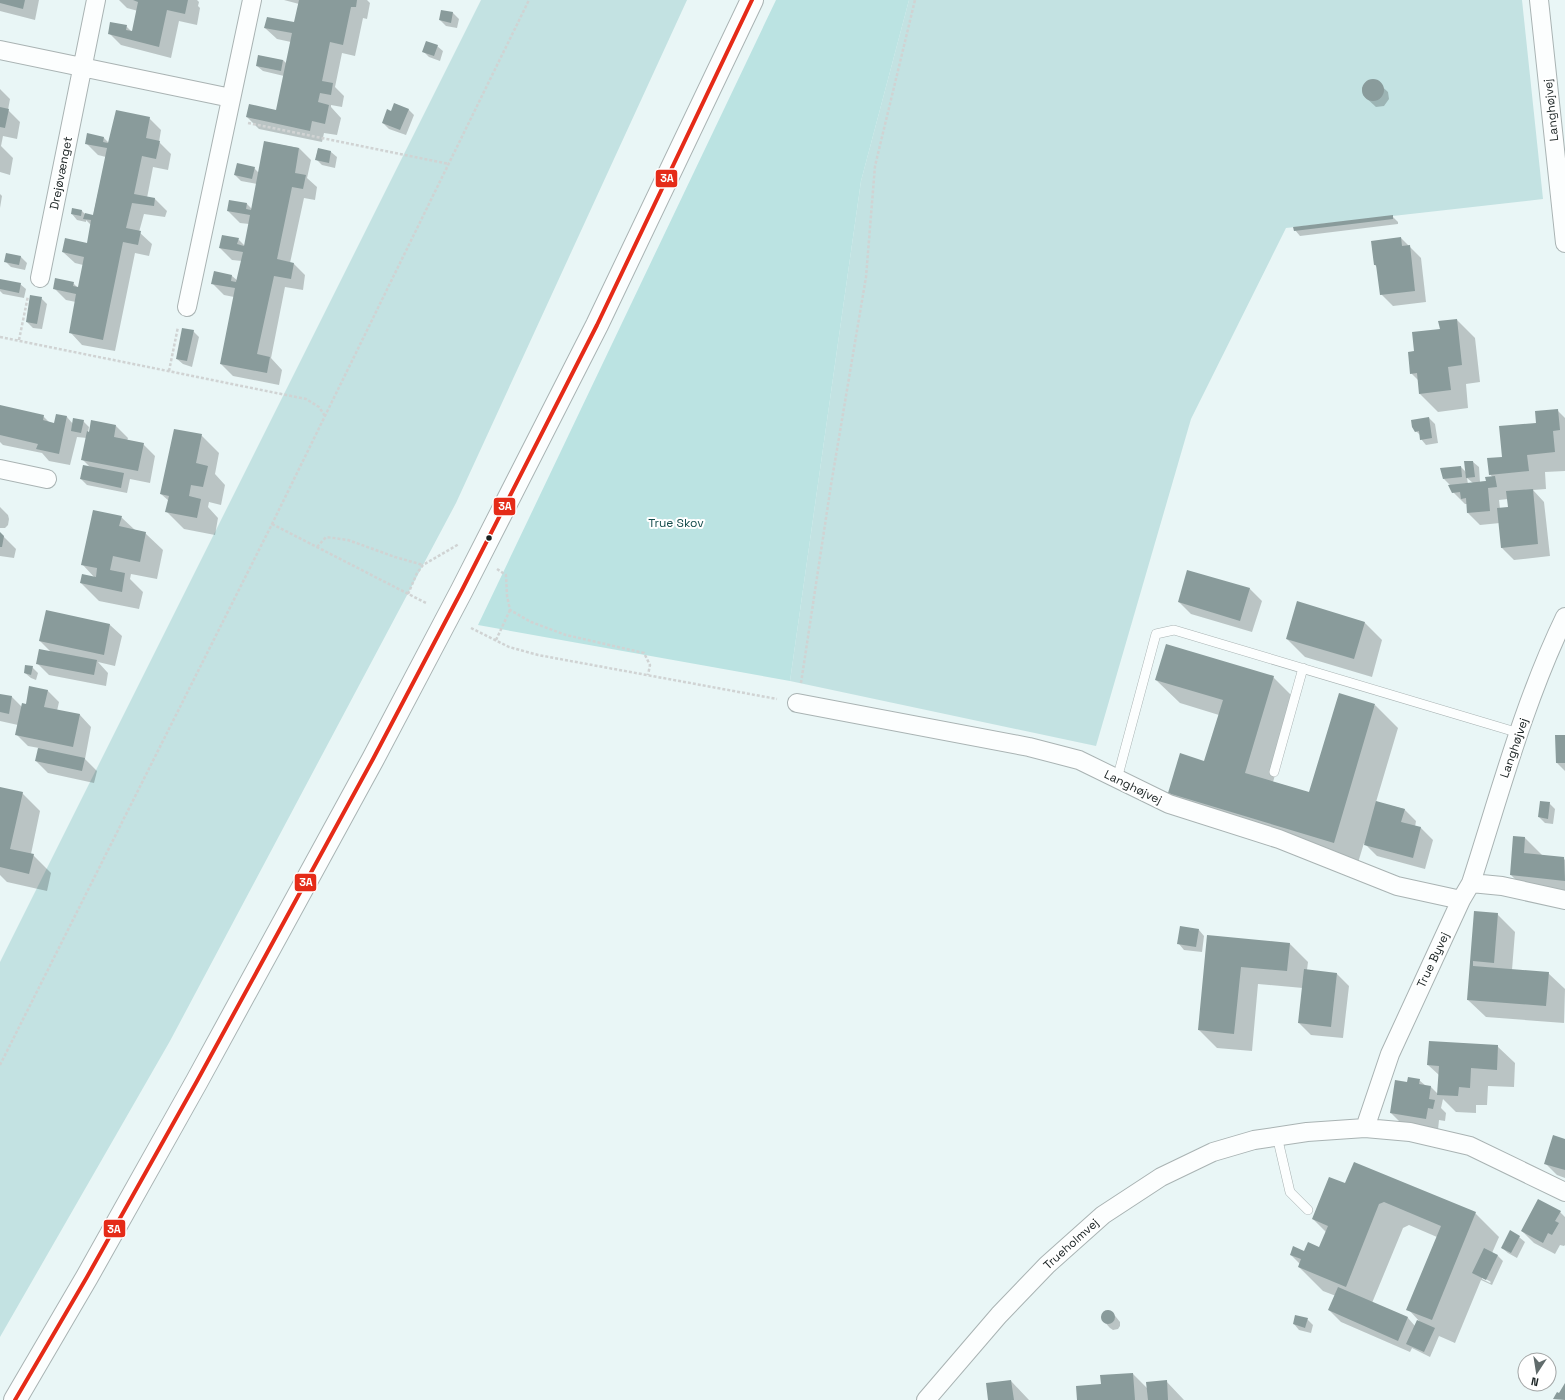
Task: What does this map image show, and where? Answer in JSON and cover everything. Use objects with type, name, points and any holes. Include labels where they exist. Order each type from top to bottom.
[{"type":"street","name":"Drejøvænget","points":[[40,278],[96,0]]},
{"type":"street","points":[[187,308],[252,0]]},
{"type":"street","points":[[15,1400],[87,1277],[373,759],[480,555],[597,325],[752,0]]},
{"type":"street","name":"Langhøjvej","points":[[1539,0],[1565,244]]},
{"type":"street","points":[[0,50],[231,98]]},
{"type":"street","points":[[0,469],[47,479]]},
{"type":"street","name":"Langhøjvej","points":[[1471,883],[1536,684],[1565,617]]},
{"type":"street","name":"Langhøjvej","points":[[798,703],[1029,746],[1079,760],[1169,804],[1278,839],[1397,886],[1461,900]]},
{"type":"street","points":[[1471,883],[1502,886],[1565,900]]},
{"type":"street","name":"True Byvej","points":[[1365,1128],[1390,1054],[1461,900],[1471,883]]},
{"type":"street","points":[[1278,1136],[1308,1132],[1365,1128],[1410,1132],[1470,1146],[1565,1192]]},
{"type":"street","name":"Trueholmvej","points":[[926,1400],[999,1315],[1047,1265],[1103,1215],[1161,1177],[1213,1152],[1254,1140],[1278,1136]]},
{"type":"lane","points":[[1117,779],[1156,634],[1174,630],[1519,733]]},
{"type":"lane","points":[[1274,772],[1303,668]]},
{"type":"lane","points":[[1278,1136],[1290,1192],[1308,1210]]},
{"type":"path","points":[[0,1065],[272,524],[529,0]]},
{"type":"path","points":[[471,628],[509,647],[538,655],[798,703],[831,485],[866,277],[875,166],[915,0]]},
{"type":"path","points":[[227,119],[449,164]]},
{"type":"path","points":[[19,340],[31,279],[40,278]]},
{"type":"path","points":[[169,371],[183,306],[187,308]]},
{"type":"path","points":[[0,337],[306,399],[320,408],[325,417]]},
{"type":"path","points":[[272,524],[426,603]]},
{"type":"path","points":[[317,547],[326,537],[348,540],[395,557],[423,565]]},
{"type":"path","points":[[408,594],[423,565],[434,557],[460,543],[480,555],[506,575],[507,596],[510,610],[496,640]]},
{"type":"path","points":[[510,610],[531,622],[566,635],[644,652],[650,665],[648,675]]},
{"type":"shaded area","points":[[481,0],[687,0],[456,503],[170,1041],[0,1337],[0,962]]},
{"type":"shaded area","points":[[909,0],[1522,0],[1543,199],[1286,228],[1191,419],[1096,746],[790,681],[861,181]]},
{"type":"green space","name":"True Skov","points":[[776,0],[909,0],[861,181],[790,681],[478,625]]},
{"type":"building","points":[[0,0],[25,0],[23,9],[0,3]]},
{"type":"building","points":[[133,0],[188,0],[185,14],[167,10],[159,47],[108,34],[110,22],[127,25],[126,30],[132,31],[138,2]]},
{"type":"building","points":[[299,0],[357,0],[356,7],[351,7],[343,45],[330,42],[322,81],[333,83],[331,95],[320,93],[318,102],[329,105],[325,124],[312,121],[310,131],[246,117],[249,104],[276,110],[292,33],[264,28],[267,17],[294,22]]},
{"type":"building","points":[[441,10],[453,12],[451,23],[439,20]]},
{"type":"building","points":[[426,41],[438,45],[434,56],[422,52]]},
{"type":"building","points":[[258,55],[283,60],[281,71],[256,66]]},
{"type":"building","points":[[1373,79],[1381,82],[1384,90],[1381,98],[1373,101],[1365,98],[1362,90],[1365,82]]},
{"type":"building","points":[[394,103],[409,109],[400,130],[382,123],[387,109],[391,111]]},
{"type":"building","points":[[0,107],[9,109],[5,128],[0,127]]},
{"type":"building","points":[[116,110],[150,117],[146,138],[160,141],[156,159],[142,156],[134,194],[155,198],[154,206],[132,203],[126,228],[141,231],[138,245],[123,242],[103,340],[69,333],[76,294],[53,289],[55,278],[74,282],[73,286],[78,287],[84,257],[62,252],[65,238],[87,243],[91,220],[83,219],[85,213],[93,215],[107,148],[85,144],[87,133],[104,137],[103,142],[108,143]]},
{"type":"building","points":[[264,141],[299,148],[295,173],[306,175],[303,189],[292,187],[277,259],[294,263],[291,279],[274,276],[257,354],[270,357],[267,373],[220,364],[235,288],[211,284],[214,271],[232,275],[231,281],[236,282],[243,252],[219,248],[222,235],[239,238],[237,244],[244,246],[250,215],[227,211],[229,200],[247,203],[246,209],[251,210]]},
{"type":"building","points":[[318,148],[331,151],[329,163],[315,160]]},
{"type":"building","points":[[237,163],[255,167],[252,179],[234,175]]},
{"type":"building","points":[[72,208],[82,210],[81,216],[71,214]]},
{"type":"building","points":[[1393,215],[1393,219],[1294,231],[1293,227]]},
{"type":"building","points":[[1401,237],[1402,246],[1410,245],[1415,291],[1380,295],[1371,241]]},
{"type":"building","points":[[6,253],[21,256],[19,265],[4,262]]},
{"type":"building","points":[[0,279],[21,283],[19,293],[0,289]]},
{"type":"building","points":[[30,295],[42,297],[37,324],[26,322]]},
{"type":"building","points":[[1457,319],[1462,365],[1448,367],[1451,390],[1419,394],[1417,373],[1410,374],[1408,352],[1414,351],[1412,332],[1440,329],[1438,321]]},
{"type":"building","points":[[182,328],[194,330],[187,361],[176,359]]},
{"type":"building","points":[[0,405],[44,415],[43,420],[54,423],[56,414],[67,416],[59,454],[36,449],[38,444],[0,435]]},
{"type":"building","points":[[1558,409],[1560,430],[1553,431],[1555,452],[1527,455],[1529,471],[1489,475],[1487,458],[1502,457],[1499,426],[1536,423],[1535,411]]},
{"type":"building","points":[[1429,417],[1432,438],[1420,440],[1419,431],[1415,432],[1412,427],[1411,420]]},
{"type":"building","points":[[73,418],[84,420],[81,433],[71,431]]},
{"type":"building","points":[[91,420],[116,425],[114,437],[144,443],[138,471],[81,460],[87,431],[89,432]]},
{"type":"building","points":[[174,429],[202,434],[196,463],[208,466],[203,487],[191,485],[189,496],[201,499],[197,518],[165,512],[169,496],[160,494]]},
{"type":"building","points":[[1464,461],[1473,461],[1475,477],[1466,478]]},
{"type":"building","points":[[83,465],[124,473],[121,488],[80,479]]},
{"type":"building","points":[[1461,466],[1462,477],[1443,479],[1440,468]]},
{"type":"building","points":[[1495,476],[1497,487],[1488,488],[1490,511],[1467,513],[1466,498],[1461,499],[1460,492],[1452,493],[1448,485],[1486,481],[1485,477]]},
{"type":"building","points":[[1533,489],[1538,544],[1501,548],[1497,508],[1508,507],[1506,491]]},
{"type":"building","points":[[93,510],[122,516],[119,526],[146,532],[140,562],[113,556],[110,570],[125,573],[122,592],[80,583],[82,574],[96,577],[97,568],[81,565]]},
{"type":"building","points":[[0,532],[4,536],[2,547],[0,547]]},
{"type":"building","points":[[1187,570],[1250,588],[1240,621],[1178,602]]},
{"type":"building","points":[[1297,601],[1365,622],[1354,659],[1286,639]]},
{"type":"building","points":[[46,610],[110,624],[104,655],[39,641]]},
{"type":"building","points":[[1166,644],[1274,676],[1245,773],[1309,792],[1339,693],[1375,704],[1334,843],[1168,793],[1180,753],[1204,761],[1223,700],[1155,680]]},
{"type":"building","points":[[39,649],[97,660],[94,675],[36,664]]},
{"type":"building","points":[[25,665],[33,666],[31,675],[24,673]]},
{"type":"building","points":[[29,686],[48,690],[44,707],[80,714],[73,747],[15,735],[22,703],[26,704]]},
{"type":"building","points":[[0,694],[12,696],[9,714],[0,712]]},
{"type":"building","points":[[1555,735],[1565,735],[1565,763],[1556,763]]},
{"type":"building","points":[[38,748],[85,758],[82,771],[35,761]]},
{"type":"building","points":[[0,787],[23,792],[10,849],[34,854],[29,874],[0,867]]},
{"type":"building","points":[[1376,801],[1405,809],[1401,822],[1421,827],[1413,858],[1364,845]]},
{"type":"building","points":[[1540,801],[1550,802],[1548,819],[1538,817]]},
{"type":"building","points":[[1513,836],[1525,837],[1524,853],[1564,857],[1565,881],[1510,875]]},
{"type":"building","points":[[1474,911],[1498,913],[1494,963],[1473,961],[1473,966],[1549,972],[1546,1006],[1467,1000]]},
{"type":"building","points":[[1180,926],[1199,929],[1196,947],[1177,944]]},
{"type":"building","points":[[1207,935],[1290,943],[1287,971],[1241,967],[1234,1034],[1198,1030]]},
{"type":"building","points":[[1304,969],[1337,973],[1331,1027],[1298,1023]]},
{"type":"building","points":[[1429,1041],[1498,1045],[1497,1070],[1471,1068],[1470,1088],[1459,1087],[1458,1096],[1437,1095],[1439,1066],[1427,1065]]},
{"type":"building","points":[[1408,1077],[1420,1079],[1419,1084],[1431,1086],[1429,1099],[1435,1100],[1433,1109],[1428,1108],[1426,1119],[1390,1113],[1395,1080],[1407,1082]]},
{"type":"building","points":[[1553,1135],[1565,1139],[1565,1170],[1544,1164]]},
{"type":"building","points":[[1354,1162],[1476,1212],[1432,1320],[1406,1310],[1441,1226],[1384,1202],[1379,1204],[1346,1287],[1298,1267],[1301,1259],[1290,1255],[1293,1246],[1304,1251],[1308,1242],[1319,1247],[1328,1226],[1312,1219],[1329,1177],[1345,1183]]},
{"type":"building","points":[[1538,1199],[1561,1211],[1555,1221],[1559,1223],[1552,1235],[1548,1233],[1543,1243],[1521,1231]]},
{"type":"building","points":[[1510,1230],[1520,1236],[1511,1253],[1501,1248]]},
{"type":"building","points":[[1484,1248],[1498,1255],[1486,1280],[1472,1273]]},
{"type":"building","points":[[1338,1287],[1408,1317],[1398,1341],[1328,1310]]},
{"type":"building","points":[[1105,1310],[1111,1310],[1115,1314],[1115,1320],[1111,1324],[1105,1324],[1101,1320],[1101,1314]]},
{"type":"building","points":[[1295,1315],[1308,1318],[1305,1328],[1293,1324]]},
{"type":"building","points":[[1417,1320],[1435,1328],[1424,1352],[1406,1344]]},
{"type":"building","points":[[1133,1373],[1135,1400],[1077,1400],[1076,1386],[1101,1384],[1100,1375]]},
{"type":"building","points":[[1011,1380],[1014,1400],[988,1400],[986,1383]]},
{"type":"building","points":[[1167,1380],[1168,1400],[1148,1400],[1146,1382]]},
{"type":"building","points":[[1565,1383],[1565,1400],[1553,1399],[1557,1392],[1559,1393]]},
{"type":"transit line","name":"3A","points":[[15,1400],[87,1277],[197,1081],[373,759],[462,590],[597,325],[752,0]]}]
